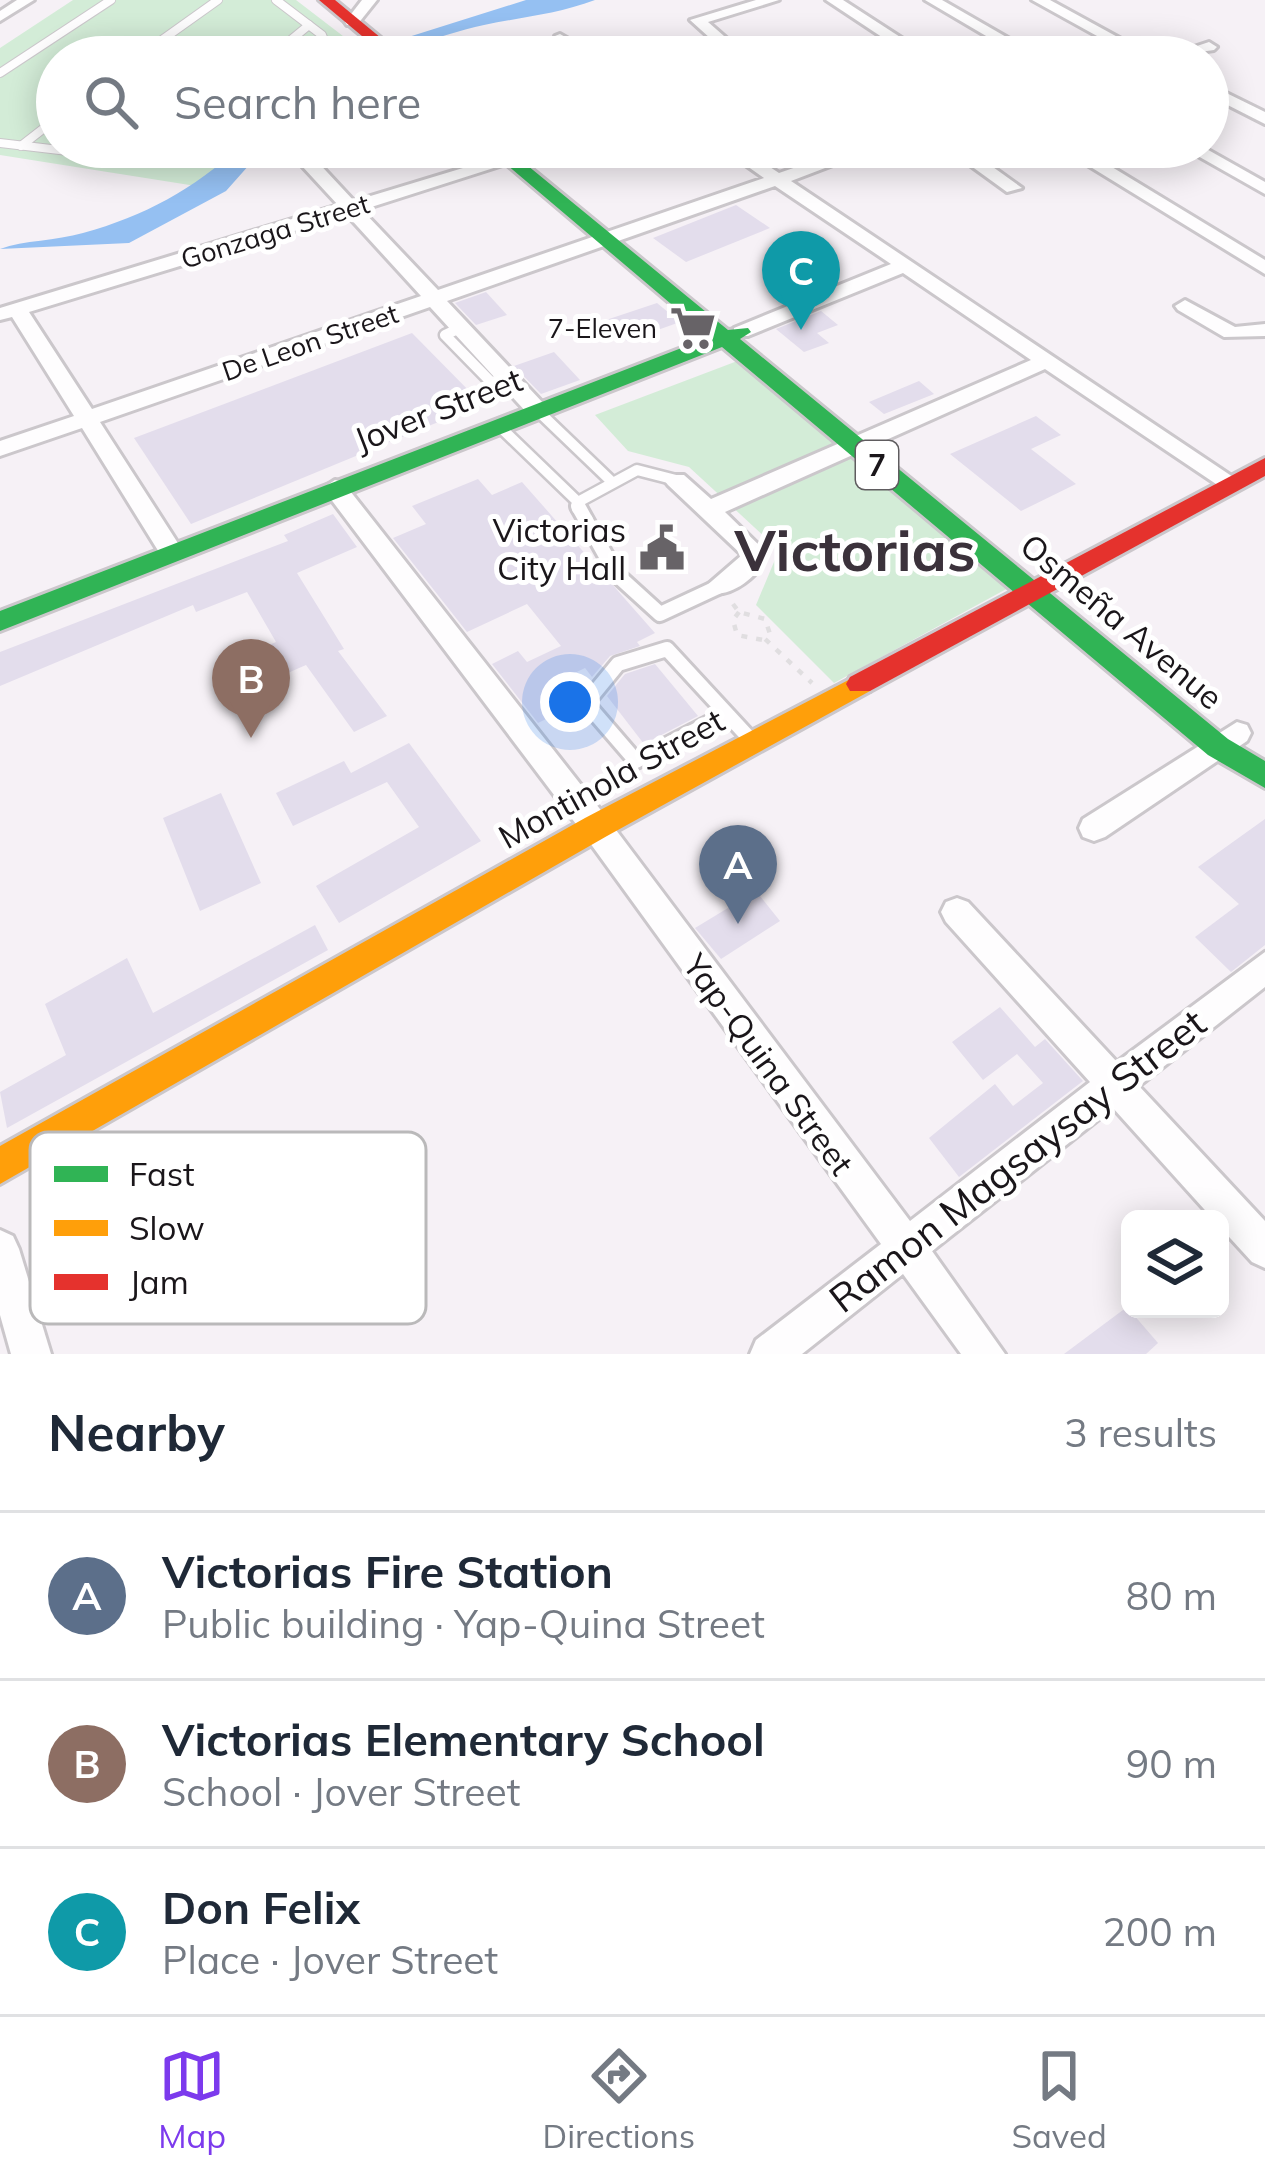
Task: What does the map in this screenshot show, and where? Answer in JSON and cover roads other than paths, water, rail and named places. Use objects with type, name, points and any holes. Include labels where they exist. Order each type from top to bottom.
[{"type":"street","points":[[0,17],[27,0]]},
{"type":"street","points":[[326,0],[376,34]]},
{"type":"street","points":[[716,36],[692,15],[772,0]]},
{"type":"street","points":[[833,0],[890,36]]},
{"type":"street","points":[[932,0],[996,36]]},
{"type":"street","points":[[1040,0],[1107,36]]},
{"type":"street","points":[[1229,100],[1265,119]]},
{"type":"street","points":[[313,168],[536,409]]},
{"type":"street","name":"Gonzaga Street","points":[[9,311],[350,209],[469,168]]},
{"type":"street","name":"Osmeña Avenue","points":[[538,168],[613,237],[1228,740],[1265,776]]},
{"type":"street","points":[[759,168],[1230,483]]},
{"type":"street","name":"De Leon Street","points":[[0,449],[811,168]]},
{"type":"street","points":[[984,168],[1012,188]]},
{"type":"street","points":[[1101,168],[1265,268]]},
{"type":"street","points":[[1228,168],[1265,189]]},
{"type":"street","name":"Jover Street","points":[[0,621],[903,266]]},
{"type":"street","points":[[1185,306],[1231,333],[1265,330]]},
{"type":"street","points":[[9,311],[90,417],[171,551]]},
{"type":"street","points":[[707,509],[1046,362]]},
{"type":"street","name":"Montinola Street","points":[[60,1132],[596,826],[1265,466]]},
{"type":"street","points":[[676,480],[755,553],[752,564],[718,586]]},
{"type":"street","name":"Yap-Quina Street","points":[[334,488],[596,826],[985,1354]]},
{"type":"street","points":[[1094,828],[1228,740]]},
{"type":"street","name":"Osmeña Avenue","points":[[1228,740],[1265,759]]},
{"type":"street","points":[[957,912],[1265,1249]]},
{"type":"street","name":"Ramon Magsaysay Street","points":[[770,1354],[1111,1083],[1263,973]]},
{"type":"street","name":"Montinola Street","points":[[0,1166],[30,1149]]},
{"type":"street","points":[[0,1249],[31,1354]]},
{"type":"lane","points":[[56,36],[111,0]]},
{"type":"lane","points":[[167,36],[218,0]]},
{"type":"lane","points":[[277,0],[320,36]]},
{"type":"lane","points":[[296,36],[309,25]]},
{"type":"lane","points":[[0,73],[36,49]]},
{"type":"lane","points":[[21,146],[36,134]]},
{"type":"lane","points":[[0,143],[36,148]]},
{"type":"lane","points":[[536,409],[611,481]]},
{"type":"lane","points":[[497,424],[578,502]]},
{"type":"lane","points":[[578,502],[611,481],[647,469],[676,480]]},
{"type":"lane","points":[[578,502],[577,511],[616,574],[660,614],[718,586]]},
{"type":"lane","points":[[725,715],[635,761],[586,703],[602,675],[635,656],[667,649],[677,653],[725,715],[752,741]]},
{"type":"water","points":[[526,0],[595,0],[443,36],[412,36]]},
{"type":"water","points":[[214,168],[246,168],[226,191],[129,243],[0,249],[106,226],[148,209]]},
{"type":"place","name":"7-Eleven","points":[[693,328]]},
{"type":"place","name":"Don Felix","points":[[801,330]]},
{"type":"place","name":"Victorias City Hall","points":[[662,548]]},
{"type":"place","name":"Victorias Elementary School","points":[[251,738]]},
{"type":"place","name":"Victorias Fire Station","points":[[738,924]]},
{"type":"district","name":"Victorias","points":[[855,549]]}]
